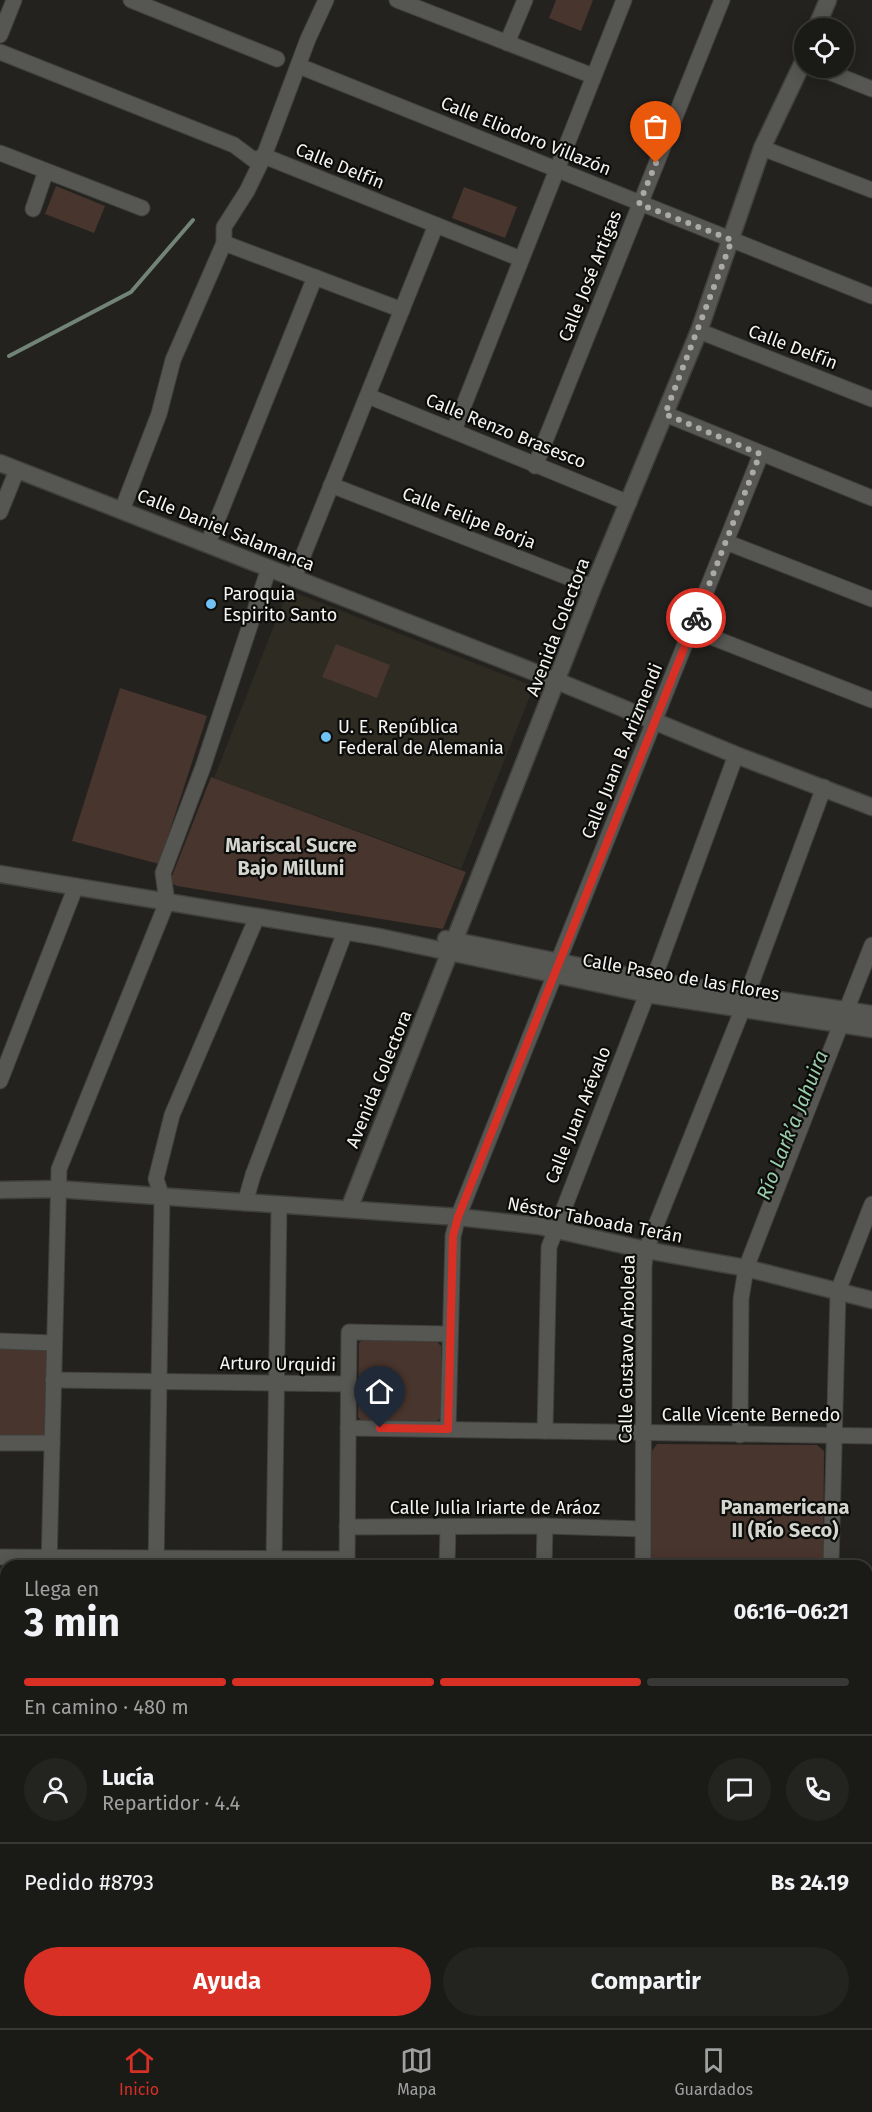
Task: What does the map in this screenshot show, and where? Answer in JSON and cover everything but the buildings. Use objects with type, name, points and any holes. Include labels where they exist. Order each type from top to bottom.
[{"type":"street","points":[[0,35],[14,0]]},
{"type":"street","points":[[131,0],[277,59]]},
{"type":"street","points":[[122,510],[159,414],[173,360],[224,243],[224,227],[248,191],[264,156],[308,39],[326,0]]},
{"type":"street","points":[[397,0],[423,5],[507,43],[593,76]]},
{"type":"street","points":[[507,43],[525,0]]},
{"type":"street","points":[[454,430],[624,0]]},
{"type":"street","name":"Calle José Artigas","points":[[535,466],[722,0]]},
{"type":"street","points":[[820,18],[828,0]]},
{"type":"street","name":"Calle Delfín","points":[[0,52],[234,145],[254,160],[264,156],[521,259]]},
{"type":"street","name":"Calle Eliodoro Villazón","points":[[299,66],[872,296]]},
{"type":"street","name":"Avenida Colectora","points":[[349,1209],[593,587],[699,332],[762,148],[796,78]]},
{"type":"street","points":[[844,78],[872,89]]},
{"type":"street","points":[[762,148],[872,190]]},
{"type":"street","points":[[0,153],[142,208]]},
{"type":"street","points":[[33,208],[46,171]]},
{"type":"street","points":[[294,578],[436,225]]},
{"type":"street","points":[[224,243],[402,310]]},
{"type":"street","points":[[208,543],[315,277]]},
{"type":"street","name":"Calle Delfín","points":[[699,332],[872,399]]},
{"type":"street","name":"Calle Renzo Brasesco","points":[[368,396],[629,503]]},
{"type":"street","points":[[665,414],[872,498]]},
{"type":"street","name":"Calle Juan B. Arizmendi","points":[[448,1429],[453,1236],[458,1217],[760,454]]},
{"type":"street","name":"Calle Daniel Salamanca","points":[[0,463],[208,543],[557,681],[736,755],[872,807]]},
{"type":"street","points":[[0,512],[17,470]]},
{"type":"street","name":"Calle Felipe Borja","points":[[331,485],[593,587]]},
{"type":"street","points":[[726,542],[872,599]]},
{"type":"street","points":[[49,1560],[59,1169],[167,902],[164,873],[203,767],[269,568]]},
{"type":"street","points":[[691,629],[872,700]]},
{"type":"street","name":"Calle Juan Arévalo","points":[[545,1431],[549,1247],[554,1229],[650,987],[736,755]]},
{"type":"street","name":"Calle Gustavo Arboleda","points":[[643,1560],[646,1250],[745,1001],[824,787]]},
{"type":"street","name":"Calle Paseo de las Flores","points":[[0,873],[345,932],[453,945],[650,987],[844,1017],[872,1029]]},
{"type":"street","points":[[0,1081],[76,886]]},
{"type":"street","points":[[156,1560],[162,1197],[156,1179],[172,1115],[257,917]]},
{"type":"street","points":[[245,1203],[253,1175],[345,932]]},
{"type":"street","points":[[740,1435],[741,1299],[746,1268],[872,945]]},
{"type":"street","name":"Calle Paseo de las Flores","points":[[844,1017],[872,1014]]},
{"type":"street","name":"Néstor Taboada Terán","points":[[0,1190],[57,1188],[458,1217],[554,1229],[646,1250],[746,1268],[872,1300]]},
{"type":"street","points":[[831,1560],[838,1291],[872,1204]]},
{"type":"street","points":[[274,1560],[279,1205]]},
{"type":"street","name":"Arturo Urquidi","points":[[53,1380],[349,1384],[349,1332],[450,1334]]},
{"type":"street","points":[[0,1341],[54,1343]]},
{"type":"street","points":[[347,1560],[349,1384]]},
{"type":"street","name":"Calle Vicente Bernedo","points":[[348,1428],[872,1436]]},
{"type":"street","points":[[0,1443],[52,1443]]},
{"type":"street","points":[[544,1560],[545,1526]]},
{"type":"street","name":"Calle Julia Iriarte de Aráoz","points":[[347,1527],[545,1526],[643,1529]]},
{"type":"street","points":[[447,1560],[448,1527]]},
{"type":"street","points":[[0,1557],[29,1560]]},
{"type":"shaded area","points":[[556,0],[593,0],[581,31],[549,18]]},
{"type":"shaded area","points":[[56,186],[105,206],[94,233],[45,214]]},
{"type":"shaded area","points":[[464,187],[517,207],[505,238],[452,218]]},
{"type":"shaded area","points":[[288,590],[528,684],[532,691],[461,869],[214,778]]},
{"type":"shaded area","points":[[336,644],[390,665],[377,698],[322,677]]},
{"type":"shaded area","points":[[120,688],[207,716],[159,864],[72,841]]},
{"type":"shaded area","points":[[211,777],[466,872],[443,929],[177,886],[172,883],[172,876]]},
{"type":"shaded area","points":[[362,1340],[436,1341],[441,1346],[441,1418],[437,1421],[361,1420],[358,1417],[359,1343]]},
{"type":"shaded area","points":[[0,1346],[48,1350],[47,1435],[44,1437],[0,1437]]},
{"type":"shaded area","points":[[657,1444],[817,1445],[824,1451],[823,1560],[651,1560],[652,1451]]},
{"type":"waterway","name":"Río Lark’a Jahuira","points":[[9,356],[131,292],[193,220]]},
{"type":"way so far","points":[[656,163],[639,204],[732,240],[699,332],[665,414],[760,454],[696,618]]},
{"type":"place","name":"Paroquia Espirito Santo","points":[[211,604]]},
{"type":"place","name":"U. E. República Federal de Alemania","points":[[326,737]]},
{"type":"district","name":"Mariscal Sucre Bajo Milluni","points":[[291,856]]},
{"type":"district","name":"Panamericana II (Río Seco)","points":[[785,1518]]},
{"type":"route","points":[[380,1428],[448,1429],[453,1236],[458,1217],[696,618]]}]
